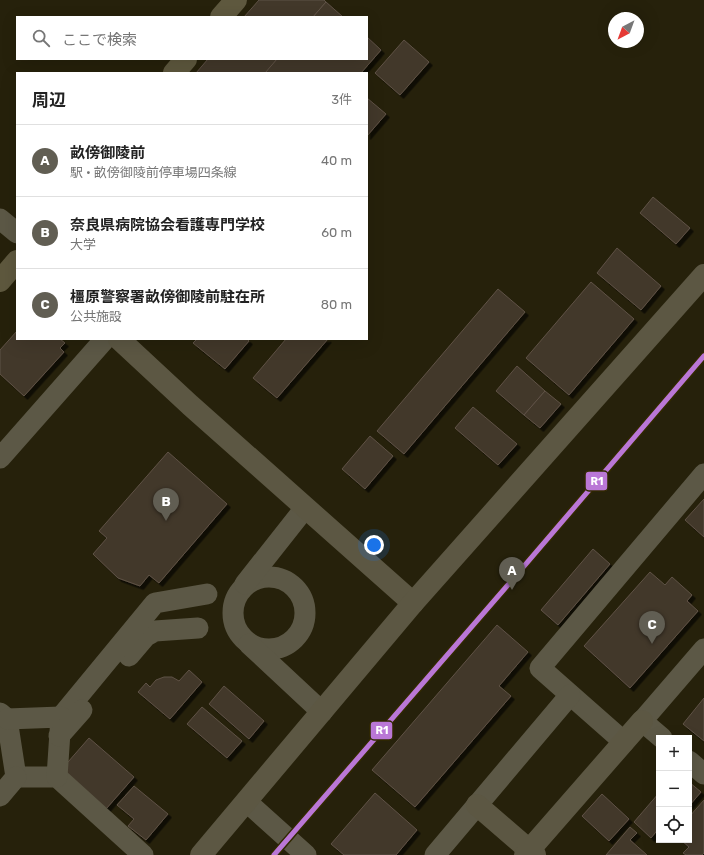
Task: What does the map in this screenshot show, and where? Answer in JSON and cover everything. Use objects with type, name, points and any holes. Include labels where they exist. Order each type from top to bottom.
[{"type":"highway","points":[[222,16],[236,0]]},
{"type":"highway","points":[[175,72],[185,60]]},
{"type":"highway","points":[[0,281],[16,262]]},
{"type":"street","points":[[0,219],[16,232]]},
{"type":"street","points":[[201,855],[413,604],[704,275]]},
{"type":"street","points":[[0,458],[104,340]]},
{"type":"street","points":[[120,340],[190,406],[413,604]]},
{"type":"street","points":[[624,742],[540,668],[704,474]]},
{"type":"street","points":[[305,508],[236,595],[232,607],[233,620],[238,632],[246,641],[322,712]]},
{"type":"street","points":[[244,586],[253,579],[264,576],[276,577],[287,581],[296,588],[302,597],[305,609],[304,620],[300,631],[293,640],[282,647],[270,649],[257,648],[246,641]]},
{"type":"street","points":[[57,777],[60,727],[155,603],[207,594]]},
{"type":"street","points":[[60,727],[146,636],[155,631],[198,628]]},
{"type":"street","points":[[477,805],[530,853],[704,649]]},
{"type":"street","points":[[435,855],[570,695]]},
{"type":"street","points":[[16,777],[3,716],[60,727]]},
{"type":"street","points":[[642,721],[658,735]]},
{"type":"street","points":[[692,764],[704,774]]},
{"type":"street","points":[[0,796],[16,777],[57,777],[143,855]]},
{"type":"street","points":[[247,802],[306,855]]},
{"type":"building","points":[[259,0],[324,0],[326,2],[314,16],[245,16]]},
{"type":"building","points":[[326,2],[342,16],[314,16]]},
{"type":"building","points":[[368,38],[381,50],[362,72],[266,71],[276,60],[368,60]]},
{"type":"building","points":[[404,40],[429,62],[400,95],[375,73]]},
{"type":"building","points":[[207,60],[276,60],[266,72],[197,72]]},
{"type":"building","points":[[368,99],[386,114],[368,135]]},
{"type":"building","points":[[653,197],[690,228],[676,244],[640,213]]},
{"type":"building","points":[[617,248],[661,286],[641,310],[597,273]]},
{"type":"building","points":[[591,282],[634,319],[569,395],[526,358]]},
{"type":"building","points":[[498,289],[525,312],[404,454],[377,431]]},
{"type":"building","points":[[16,332],[16,340],[61,340],[65,343],[60,348],[64,352],[24,396],[0,374],[0,350]]},
{"type":"building","points":[[196,340],[249,341],[225,369],[193,343]]},
{"type":"building","points":[[285,340],[327,340],[277,398],[253,378]]},
{"type":"building","points":[[517,366],[545,391],[524,415],[496,391]]},
{"type":"building","points":[[545,391],[561,404],[540,428],[524,415]]},
{"type":"building","points":[[473,407],[517,444],[498,465],[455,428]]},
{"type":"building","points":[[370,436],[393,456],[365,489],[342,469]]},
{"type":"building","points":[[168,452],[227,504],[159,583],[149,575],[140,586],[118,578],[93,554],[107,538],[99,531]]},
{"type":"building","points":[[704,499],[704,537],[685,520]]},
{"type":"building","points":[[593,549],[610,564],[558,625],[541,610]]},
{"type":"building","points":[[650,572],[665,585],[672,577],[692,595],[687,601],[698,611],[630,688],[584,646]]},
{"type":"building","points":[[497,625],[528,652],[499,686],[511,696],[415,807],[372,770]]},
{"type":"building","points":[[189,670],[202,682],[170,719],[138,692],[146,683],[150,687],[156,680],[164,677],[172,677],[179,681]]},
{"type":"building","points":[[224,686],[264,721],[249,739],[209,704]]},
{"type":"building","points":[[704,698],[704,741],[683,724]]},
{"type":"building","points":[[202,707],[242,741],[227,758],[187,724]]},
{"type":"building","points":[[89,738],[134,777],[106,809],[61,770]]},
{"type":"building","points":[[692,784],[701,792],[692,802]]},
{"type":"building","points":[[134,786],[168,814],[146,840],[128,826],[134,819],[117,805]]},
{"type":"building","points":[[375,793],[417,830],[396,855],[344,855],[331,844]]},
{"type":"building","points":[[602,794],[629,819],[609,841],[582,816]]},
{"type":"building","points":[[656,796],[656,832],[651,838],[634,822]]},
{"type":"building","points":[[704,800],[704,853],[702,855],[686,855],[683,853],[689,847],[684,843],[692,843],[692,814]]},
{"type":"building","points":[[630,827],[637,833],[630,840],[647,855],[606,855]]},
{"type":"transit line","name":"R1","points":[[274,855],[704,356]]},
{"type":"place","name":"奈良県病院協会看護専門学校","points":[[166,521]]},
{"type":"place","name":"畝傍御陵前","points":[[512,590]]},
{"type":"place","name":"橿原警察署畝傍御陵前駐在所","points":[[652,644]]}]
